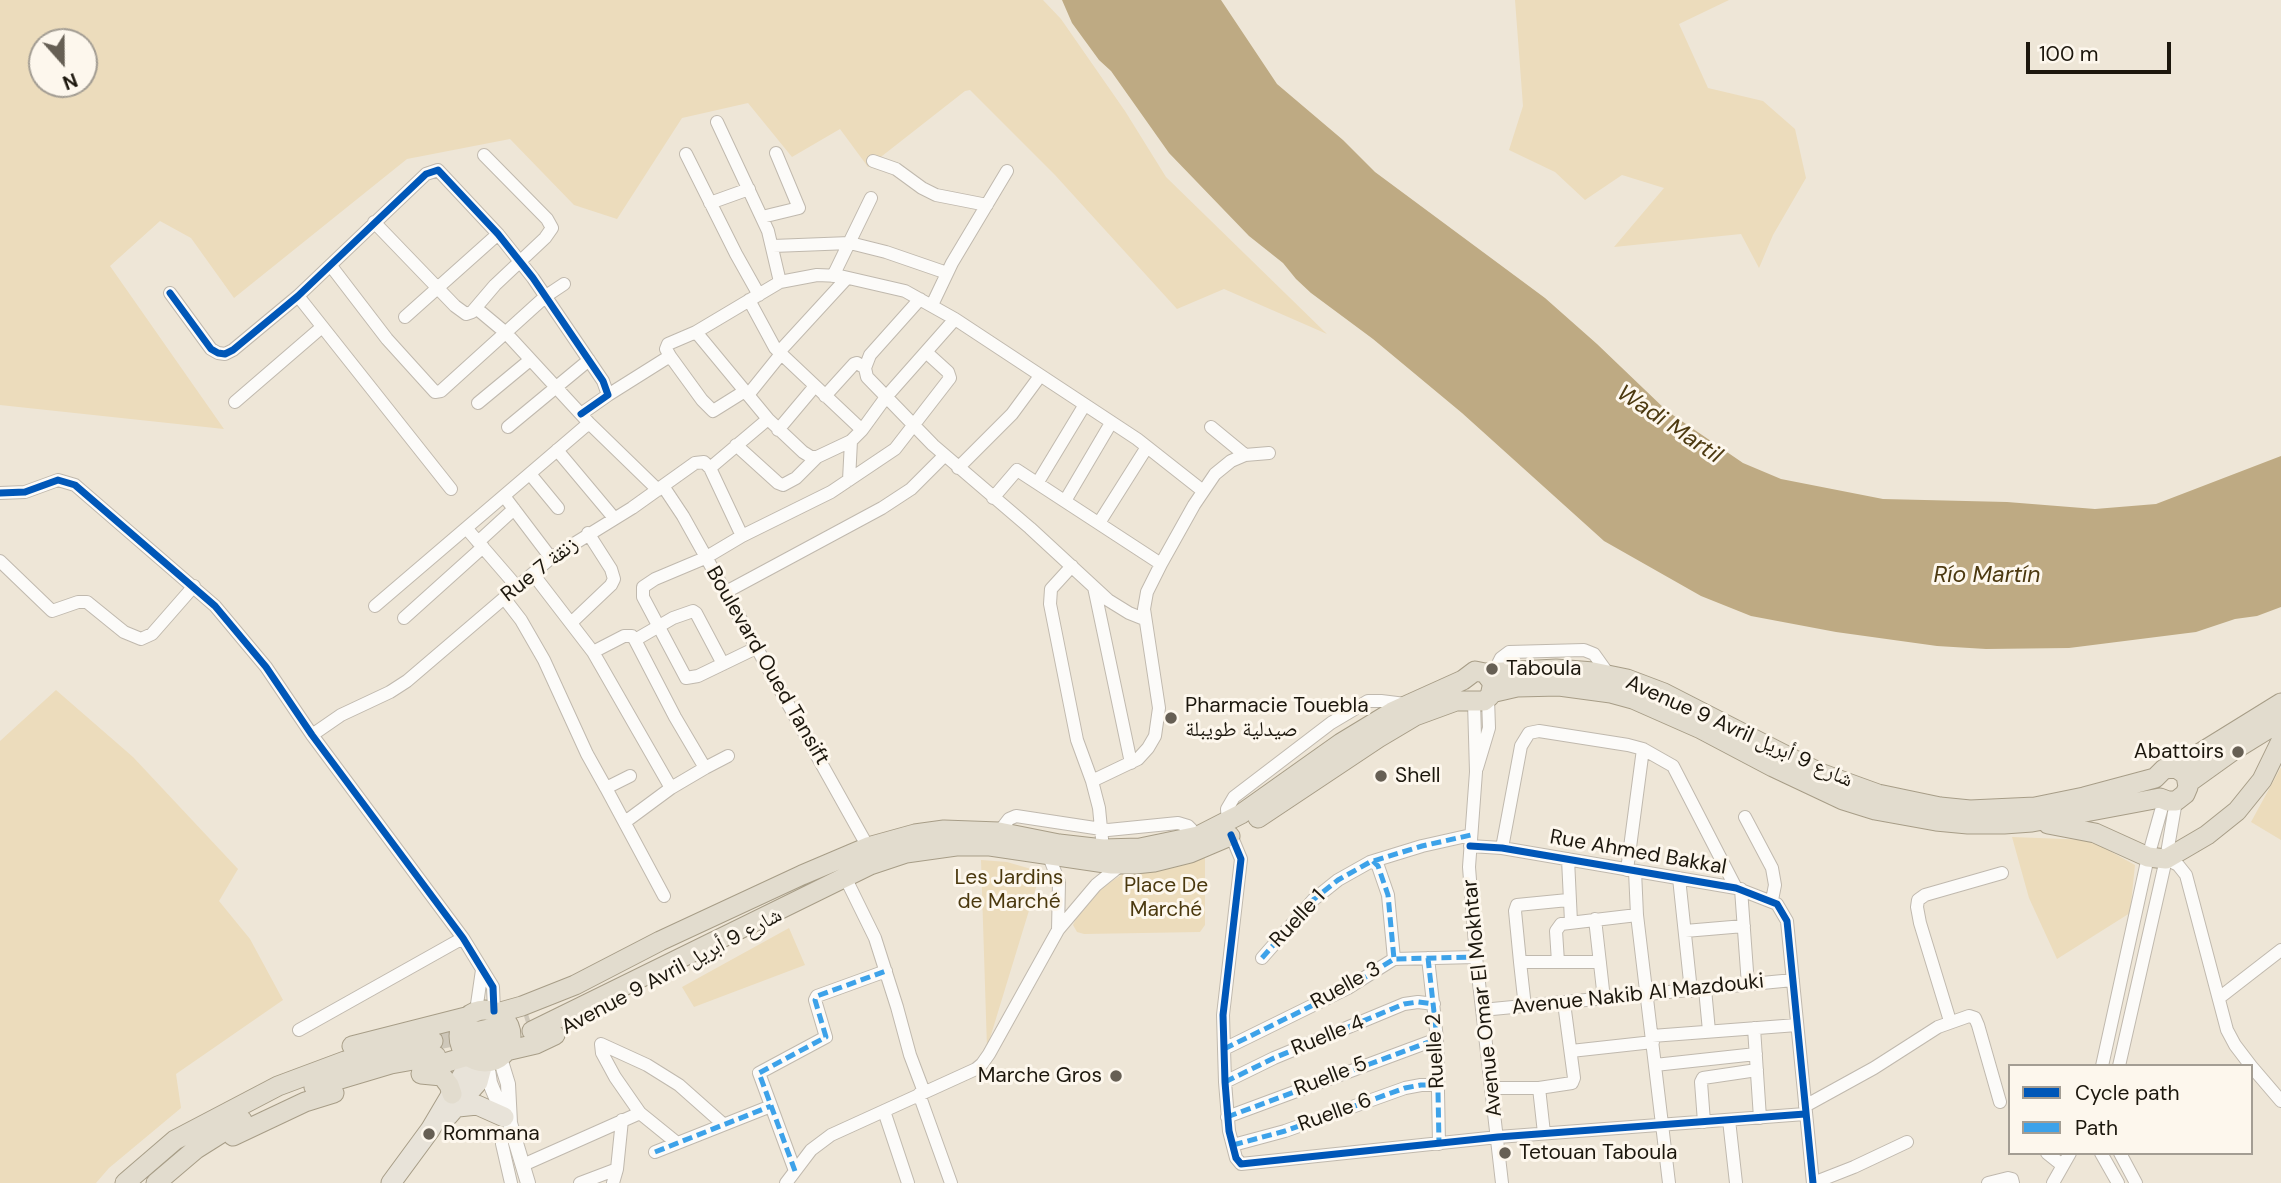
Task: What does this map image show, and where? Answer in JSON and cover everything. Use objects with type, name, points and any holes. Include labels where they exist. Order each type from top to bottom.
[{"type":"highway","name":"Avenue 9 Avril شارع 9 أبريل","points":[[1132,859],[1198,836],[1229,829],[1334,748],[1405,704],[1463,680],[1475,671],[1489,673],[1556,669],[1609,675],[1664,693],[1820,773],[1878,794],[1970,810],[2035,807],[2084,797],[2155,778],[2164,769],[2182,775],[2234,750],[2281,721]]},
{"type":"highway","points":[[1463,680],[1462,692],[1481,698],[1492,682],[1489,673]]},
{"type":"highway","name":"Avenue 9 Avril شارع 9 أبريل","points":[[1132,859],[1154,862],[1190,853],[1398,725],[1442,705],[1481,698],[1517,687],[1559,686],[1611,692],[1702,729],[1817,789],[1875,810],[1968,824],[2032,822],[2167,800],[2185,794],[2182,775]]},
{"type":"highway","name":"Avenue 9 Avril شارع 9 أبريل","points":[[2182,775],[2281,703]]},
{"type":"highway","points":[[2032,822],[2095,833],[2157,858],[2207,835],[2237,811],[2262,779],[2281,741]]},
{"type":"highway","points":[[2155,778],[2155,791],[2167,800]]},
{"type":"highway","name":"Avenue 9 Avril شارع 9 أبريل","points":[[196,1149],[234,1136],[305,1102],[402,1074],[485,1039],[522,1006],[575,985],[660,941],[868,847],[915,834],[944,830],[999,832],[1054,849]]},
{"type":"highway","points":[[1054,849],[1102,839],[1132,859]]},
{"type":"highway","name":"Avenue 9 Avril شارع 9 أبريل","points":[[802,875],[530,1024],[580,1010],[870,865],[906,853],[956,846],[1054,849]]},
{"type":"highway","points":[[1054,849],[1132,859]]},
{"type":"highway","name":"Avenue 9 Avril شارع 9 أبريل","points":[[125,1183],[175,1140],[232,1098],[301,1064],[364,1043],[485,1039],[536,1044],[652,988],[733,944],[839,880]]},
{"type":"highway","name":"Avenue 9 Avril شارع 9 أبريل","points":[[156,1183],[196,1149],[225,1129],[284,1098],[341,1077],[434,1049],[345,1061],[278,1086],[175,1140]]},
{"type":"highway","points":[[402,1074],[442,1076],[449,1084],[455,1100]]},
{"type":"main road","points":[[391,1183],[455,1100],[485,1039]]},
{"type":"main road","points":[[455,1100],[477,1105],[509,1123]]},
{"type":"street","points":[[718,122],[762,217],[773,246],[780,282]]},
{"type":"street","points":[[762,217],[799,208],[776,153]]},
{"type":"street","points":[[685,154],[754,298],[761,326],[780,353],[862,430]]},
{"type":"street","points":[[476,308],[545,238],[551,225],[484,155]]},
{"type":"street","points":[[873,161],[896,169],[936,195],[987,205]]},
{"type":"street","points":[[170,293],[211,349],[218,354],[225,354],[298,296],[426,174],[438,170],[520,261],[589,360],[608,395]]},
{"type":"street","points":[[1007,171],[947,273],[926,302],[870,355],[865,368],[867,377],[944,456],[1118,607],[1144,619]]},
{"type":"street","points":[[710,203],[749,189]]},
{"type":"street","points":[[833,276],[871,198]]},
{"type":"street","points":[[374,222],[438,287]]},
{"type":"street","points":[[405,317],[498,234]]},
{"type":"street","points":[[773,246],[850,243],[947,273]]},
{"type":"street","points":[[331,266],[387,339],[435,392],[441,391],[546,296],[564,284]]},
{"type":"street","points":[[847,278],[747,393],[713,411],[702,400],[666,349],[668,345],[696,332],[780,282],[800,277],[833,276],[847,278],[891,286],[955,319],[1147,447],[1203,491]]},
{"type":"street","name":"Boulevard Oued Tansift","points":[[438,287],[462,312],[469,313],[476,308],[506,333],[585,419],[660,488],[683,516],[868,847]]},
{"type":"street","points":[[298,296],[452,489]]},
{"type":"street","points":[[736,445],[778,483],[783,485],[796,478],[817,457],[851,441],[862,430],[886,397],[955,319]]},
{"type":"street","points":[[236,402],[322,327]]},
{"type":"street","points":[[696,332],[778,430],[803,452],[817,457]]},
{"type":"street","points":[[756,648],[698,676],[686,678],[643,597],[643,587],[831,492],[895,449],[950,378],[948,372],[926,352]]},
{"type":"street","points":[[374,606],[557,450],[608,395],[670,356]]},
{"type":"street","points":[[478,403],[530,360]]},
{"type":"street","points":[[508,427],[589,360]]},
{"type":"street","points":[[825,396],[854,364],[865,368]]},
{"type":"street","points":[[958,468],[1012,414],[1040,376]]},
{"type":"street","points":[[778,430],[815,386]]},
{"type":"street","points":[[1038,482],[1084,406]]},
{"type":"street","points":[[742,536],[710,468],[768,419]]},
{"type":"street","points":[[1065,501],[1111,423]]},
{"type":"street","points":[[1211,427],[1245,455]]},
{"type":"street","points":[[849,480],[851,441]]},
{"type":"street","points":[[1099,523],[1147,447]]},
{"type":"street","points":[[557,450],[614,518]]},
{"type":"street","points":[[1092,781],[1131,763],[1143,755],[1153,742],[1159,716],[1144,619],[1145,599],[1161,564],[1215,474],[1231,461],[1245,455],[1269,453]]},
{"type":"street","points":[[726,592],[882,509],[911,489],[944,456]]},
{"type":"street","name":"Rue 7 زنقة","points":[[312,735],[341,715],[407,681],[551,558],[695,463],[704,461],[710,468]]},
{"type":"street","points":[[993,498],[1017,470],[1161,564]]},
{"type":"street","points":[[530,474],[558,508]]},
{"type":"street","points":[[0,493],[25,492],[58,480],[75,485],[194,586],[244,639],[488,975],[493,987],[485,1039],[508,1084],[509,1123],[528,1183]]},
{"type":"street","points":[[504,496],[551,558]]},
{"type":"street","points":[[404,618],[514,509]]},
{"type":"street","points":[[467,529],[517,588]]},
{"type":"street","points":[[571,623],[614,579],[611,569],[589,533]]},
{"type":"street","points":[[0,561],[52,611],[78,602],[87,602],[124,632],[141,639],[146,639],[160,626],[194,586]]},
{"type":"street","points":[[1072,566],[1051,589],[1050,604],[1077,740],[1092,781],[1102,839]]},
{"type":"street","points":[[533,574],[593,652],[671,788]]},
{"type":"street","points":[[1094,587],[1131,763]]},
{"type":"street","points":[[505,598],[544,660],[586,754],[664,895]]},
{"type":"street","points":[[635,640],[658,626],[693,611],[723,664]]},
{"type":"street","points":[[593,652],[624,636],[632,636],[705,768]]},
{"type":"street","name":"Avenue Omar El Mokhtar","points":[[1481,698],[1470,840],[1476,957],[1502,1183]]},
{"type":"street","points":[[1502,848],[1521,746],[1529,733],[1539,731],[1643,749],[1673,766],[1739,889],[1748,985]]},
{"type":"street","points":[[1643,749],[1631,870],[1669,1183]]},
{"type":"street","points":[[625,822],[671,788],[728,756]]},
{"type":"street","points":[[606,788],[630,776]]},
{"type":"street","points":[[2119,1064],[2167,800]]},
{"type":"street","points":[[999,832],[1009,819],[1016,816],[1102,839],[1178,822],[1188,826],[1198,836]]},
{"type":"street","points":[[1745,817],[1772,868],[1775,885],[1772,900],[1782,909],[1787,921],[1813,1183],[1907,1142]]},
{"type":"street","points":[[1229,829],[1241,859],[1223,1016],[1224,1082],[1233,1145],[1237,1160],[1246,1165],[1498,1137],[1760,1118],[1805,1110],[1950,1021],[1972,1016],[1977,1021],[2000,1102]]},
{"type":"street","name":"Rue Ahmed Bakkal","points":[[1470,840],[1502,848],[1739,889],[1772,900]]},
{"type":"street","name":"Ruelle 1","points":[[1262,958],[1319,895],[1338,880],[1373,861],[1422,846],[1470,840]]},
{"type":"street","points":[[1054,849],[1059,881],[1058,930]]},
{"type":"street","points":[[2157,858],[2178,865],[2186,875],[2230,1036],[2250,1064]]},
{"type":"street","points":[[2103,1064],[2157,858]]},
{"type":"street","points":[[786,1183],[811,1150],[831,1135],[976,1069],[989,1055],[1058,930],[1097,885],[1132,859]]},
{"type":"street","points":[[1568,859],[1571,922]]},
{"type":"street","points":[[1373,861],[1378,866],[1388,895],[1394,959]]},
{"type":"street","points":[[1950,1021],[1920,923],[1918,900],[1925,895],[2003,873]]},
{"type":"street","points":[[1679,878],[1685,931],[1709,1031]]},
{"type":"street","points":[[839,880],[875,938],[951,1183]]},
{"type":"street","points":[[1525,1007],[1515,911],[1517,905],[1568,900]]},
{"type":"street","points":[[1558,962],[1557,928],[1561,923],[1637,915]]},
{"type":"street","points":[[1595,919],[1604,999]]},
{"type":"street","points":[[1685,931],[1744,926]]},
{"type":"street","points":[[299,1030],[463,938]]},
{"type":"street","points":[[2219,998],[2281,950]]},
{"type":"street","name":"Ruelle 2","points":[[1428,957],[1437,1039],[1439,1144]]},
{"type":"street","name":"Ruelle 3","points":[[1224,1049],[1348,988],[1394,959],[1476,957]]},
{"type":"street","points":[[1520,962],[1600,962]]},
{"type":"street","points":[[796,1171],[759,1073],[826,1037],[815,998],[886,971]]},
{"type":"street","name":"Avenue Nakib Al Mazdouki","points":[[1482,1010],[1793,980]]},
{"type":"street","points":[[1492,1088],[1539,1088],[1572,1083],[1574,1078],[1564,1003]]},
{"type":"street","name":"Ruelle 4","points":[[1224,1082],[1274,1058],[1404,1004],[1434,1004]]},
{"type":"street","points":[[1570,1051],[1709,1031],[1797,1025]]},
{"type":"street","points":[[1754,1028],[1760,1118]]},
{"type":"street","name":"Ruelle 5","points":[[1227,1117],[1437,1039]]},
{"type":"street","points":[[677,1143],[640,1113],[615,1077],[602,1053],[601,1044],[647,1065],[675,1083],[700,1101],[723,1124]]},
{"type":"street","points":[[1655,1065],[1756,1054]]},
{"type":"street","points":[[2253,1068],[2281,1101]]},
{"type":"street","points":[[1703,1122],[1700,1082],[1703,1078],[1757,1070]]},
{"type":"street","name":"Ruelle 6","points":[[1233,1145],[1285,1131],[1405,1088],[1437,1085]]},
{"type":"street","points":[[1539,1088],[1544,1133]]},
{"type":"street","points":[[655,1152],[771,1106]]},
{"type":"street","points":[[884,1111],[908,1183]]},
{"type":"street","points":[[523,1165],[640,1113]]},
{"type":"street","points":[[613,1183],[622,1120]]},
{"type":"street","points":[[1729,1120],[1736,1183]]},
{"type":"street","points":[[509,1123],[502,1143],[511,1183]]},
{"type":"street","points":[[2050,1155],[2062,1165]]},
{"type":"street","points":[[2053,1183],[2069,1155]]},
{"type":"street","points":[[2102,1155],[2118,1183]]},
{"type":"street","points":[[2121,1155],[2136,1183]]},
{"type":"street","points":[[580,1183],[617,1169]]},
{"type":"street","points":[[1987,1183],[2008,1178],[2013,1183]]},
{"type":"green space","points":[[0,0],[1043,0],[1061,19],[1125,111],[1166,177],[1327,334],[1224,289],[1177,309],[1055,175],[970,90],[965,91],[868,167],[840,129],[792,157],[748,103],[682,118],[617,219],[574,205],[510,139],[407,159],[234,298],[191,238],[160,221],[110,266],[224,429],[0,405]]},
{"type":"green space","points":[[1515,0],[1729,0],[1679,24],[1708,88],[1763,101],[1795,129],[1806,178],[1773,235],[1759,268],[1741,234],[1614,247],[1664,188],[1622,175],[1585,200],[1555,172],[1509,150],[1523,106]]},
{"type":"green space","points":[[56,690],[133,757],[238,869],[219,901],[250,939],[283,1000],[176,1074],[181,1108],[109,1168],[96,1183],[0,1183],[0,741]]},
{"type":"green space","points":[[2281,767],[2281,840],[2251,822]]},
{"type":"green space","points":[[2012,837],[2090,840],[2135,865],[2130,913],[2057,959],[2029,898]]},
{"type":"green space","name":"Place De Marché","points":[[1205,858],[1205,925],[1200,932],[1084,934],[1077,932],[1073,925],[1086,899],[1124,873]]},
{"type":"green space","name":"Les Jardins de Marché","points":[[981,860],[1007,862],[1031,869],[1038,881],[987,1048]]},
{"type":"green space","points":[[789,928],[805,965],[694,1007],[682,987]]},
{"type":"water","name":"Río Martín","points":[[1062,0],[1221,0],[1277,84],[1343,140],[1375,172],[1545,298],[1667,411],[1743,463],[1781,479],[1883,499],[2007,502],[2095,509],[2156,504],[2281,456],[2281,607],[2196,632],[2069,648],[1986,649],[1937,646],[1836,632],[1751,616],[1701,596],[1604,541],[1462,413],[1373,339],[1311,293],[1283,263],[1249,236],[1169,153],[1111,71],[1099,60],[1072,23]]},
{"type":"tunnel","points":[[497,1027],[529,1017]]},
{"type":"tunnel","points":[[501,1041],[532,1031]]},
{"type":"tunnel","points":[[433,1041],[467,1034]]},
{"type":"marked path","points":[[1262,958],[1313,900],[1338,880],[1370,862],[1471,835]]},
{"type":"marked path","points":[[1373,861],[1378,866],[1388,895],[1394,959]]},
{"type":"marked path","points":[[1224,1049],[1348,988],[1394,959],[1476,957]]},
{"type":"marked path","points":[[1428,958],[1437,1039],[1439,1144]]},
{"type":"marked path","points":[[795,1171],[759,1073],[826,1037],[815,1000],[817,996],[886,971]]},
{"type":"marked path","points":[[1225,1082],[1274,1058],[1404,1004],[1434,1004]]},
{"type":"marked path","points":[[1227,1117],[1437,1039]]},
{"type":"marked path","points":[[1233,1145],[1285,1131],[1405,1088],[1437,1085]]},
{"type":"marked path","points":[[655,1152],[771,1106]]},
{"type":"cycle path","points":[[170,293],[211,349],[225,354],[298,296],[426,174],[438,170],[498,234],[533,278],[603,381],[608,395],[581,414]]},
{"type":"cycle path","points":[[0,493],[25,492],[58,480],[75,485],[215,606],[266,667],[312,735],[463,938],[493,987],[494,1011]]},
{"type":"cycle path","points":[[1231,835],[1241,859],[1223,1015],[1225,1082],[1229,1131],[1236,1158],[1241,1164],[1498,1137],[1805,1114]]},
{"type":"cycle path","points":[[1470,846],[1502,848],[1736,888],[1777,904],[1787,921],[1813,1183]]},
{"type":"place","name":"Taboula","points":[[1492,669]]},
{"type":"place","name":"Pharmacie Touebla صيدلية طويبلة","points":[[1171,718]]},
{"type":"place","name":"Abattoirs","points":[[2238,752]]},
{"type":"place","name":"Shell","points":[[1381,776]]},
{"type":"place","name":"Marche Gros","points":[[1116,1076]]},
{"type":"place","name":"Rommana","points":[[429,1134]]},
{"type":"place","name":"Tetouan Taboula","points":[[1505,1153]]},
{"type":"water label","name":"Wadi Martil","points":[[1669,425]]}]
